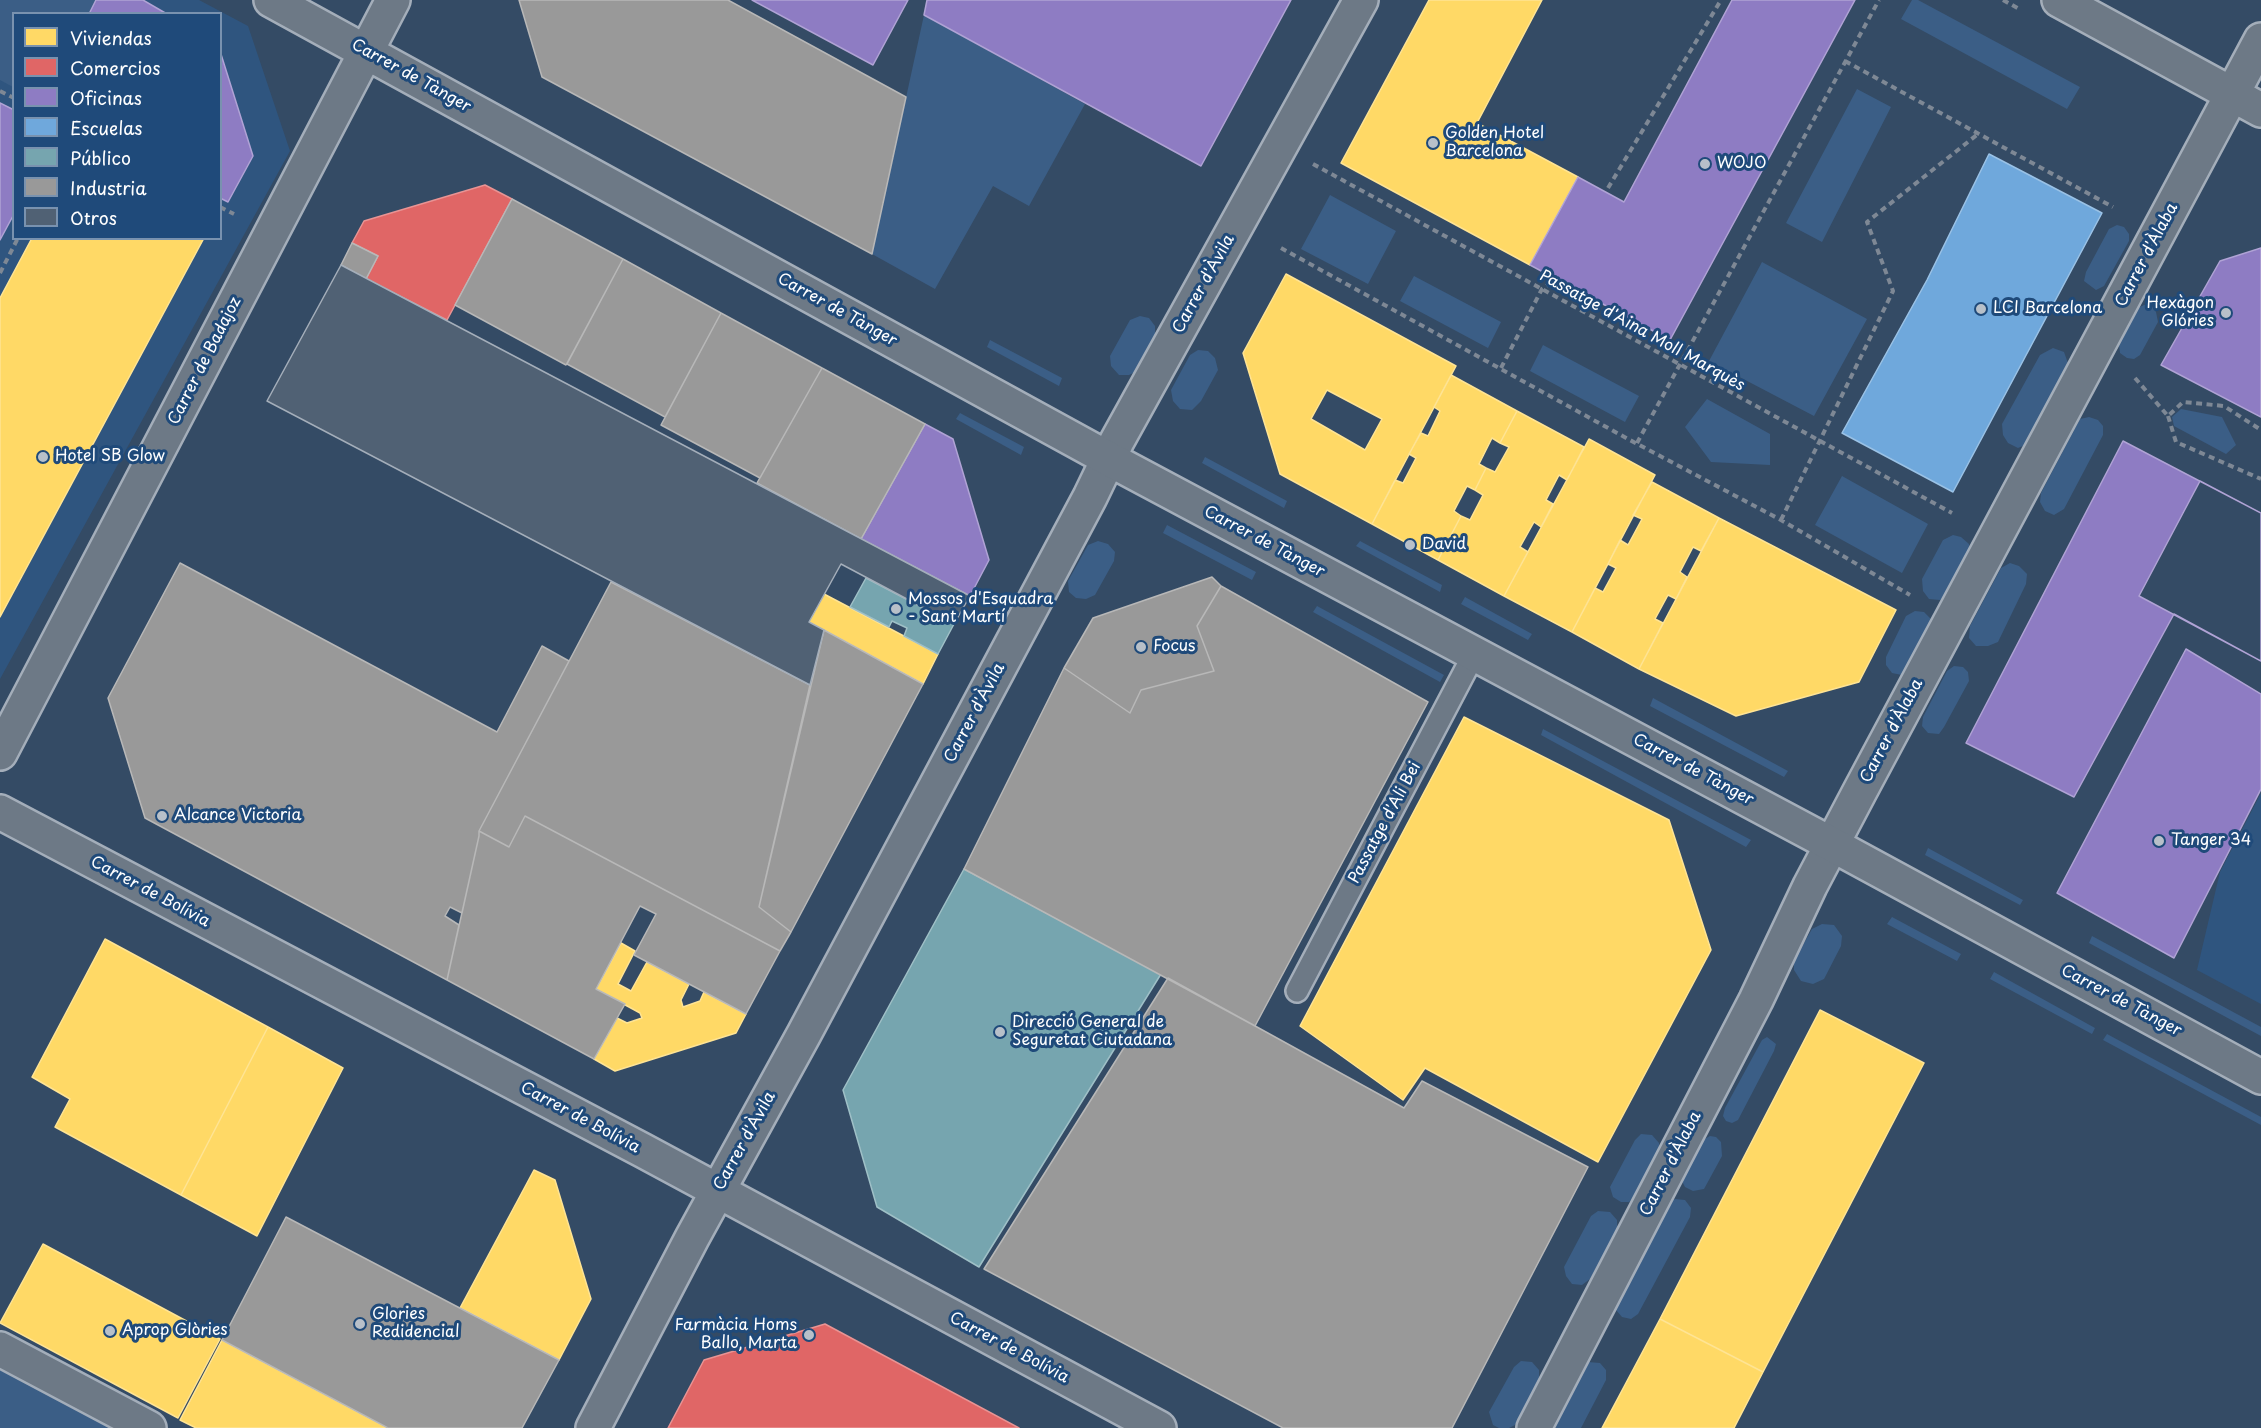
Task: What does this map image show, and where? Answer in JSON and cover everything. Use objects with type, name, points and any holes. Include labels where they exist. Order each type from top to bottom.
[{"type":"street","name":"Carrer de Tànger","points":[[271,0],[1109,459],[1833,845],[2261,1077]]},
{"type":"street","name":"Carrer de Badajoz","points":[[0,753],[393,0]]},
{"type":"street","name":"Carrer d'Àvila","points":[[593,1428],[1109,459],[1361,0]]},
{"type":"street","points":[[2059,0],[2261,110]]},
{"type":"street","name":"Carrer d'Àlaba","points":[[1534,1428],[1756,1000],[1833,845],[2261,40]]},
{"type":"street","name":"Carrer de Bolívia","points":[[0,812],[718,1191],[1158,1428]]},
{"type":"street","points":[[0,1349],[149,1428]]},
{"type":"lane","name":"Passatge d'Ali Bei","points":[[1297,992],[1474,654]]},
{"type":"path","points":[[1608,188],[1722,0]]},
{"type":"path","points":[[1637,443],[1879,0]]},
{"type":"path","points":[[1845,62],[2113,207]]},
{"type":"path","points":[[1781,520],[1893,291],[1867,222],[1978,134]]},
{"type":"path","name":"Passatge d'Aina Moll Marquès","points":[[1322,169],[1952,513]]},
{"type":"path","points":[[222,208],[234,214]]},
{"type":"path","points":[[0,273],[17,240]]},
{"type":"path","points":[[1281,248],[1781,520],[1910,595]]},
{"type":"path","points":[[1501,368],[1542,289],[1556,279]]},
{"type":"path","points":[[2135,378],[2168,416],[2176,442],[2261,479]]},
{"type":"path","points":[[2168,416],[2183,402],[2224,406],[2261,430]]},
{"type":"shaded area","points":[[0,0],[199,0],[222,12],[12,12],[12,240],[222,240],[222,12],[248,26],[290,151],[0,679]]},
{"type":"shaded area","points":[[0,0],[96,0],[90,12],[12,12],[12,86],[0,80]]},
{"type":"shaded area","points":[[1912,0],[1918,0],[2080,87],[2067,109],[1901,19]]},
{"type":"shaded area","points":[[924,15],[1085,104],[1029,206],[993,186],[935,289],[872,254]]},
{"type":"shaded area","points":[[1857,89],[1891,107],[1822,242],[1786,223]]},
{"type":"shaded area","points":[[1330,195],[1396,231],[1368,284],[1301,249]]},
{"type":"shaded area","points":[[2117,225],[2124,227],[2129,234],[2129,241],[2104,286],[2096,290],[2084,281],[2086,272],[2109,229]]},
{"type":"shaded area","points":[[1762,262],[1867,319],[1814,416],[1709,361]]},
{"type":"shaded area","points":[[1414,276],[1501,322],[1488,348],[1400,301]]},
{"type":"shaded area","points":[[2144,305],[2152,306],[2158,322],[2140,355],[2134,359],[2127,358],[2120,353],[2119,344],[2138,308]]},
{"type":"shaded area","points":[[1140,316],[1149,318],[1155,326],[1155,336],[1137,371],[1129,375],[1119,375],[1111,366],[1110,356],[1130,320]]},
{"type":"shaded area","points":[[990,340],[1062,378],[1059,386],[987,347]]},
{"type":"shaded area","points":[[1543,345],[1639,396],[1625,422],[1530,371]]},
{"type":"shaded area","points":[[2053,348],[2064,352],[2070,369],[2030,443],[2018,448],[2008,443],[2003,435],[2002,424],[2040,355]]},
{"type":"shaded area","points":[[1198,350],[1208,351],[1215,358],[1218,370],[1201,401],[1192,410],[1180,409],[1173,401],[1171,390],[1190,355]]},
{"type":"shaded area","points":[[1707,399],[1770,434],[1770,465],[1711,462],[1685,427]]},
{"type":"shaded area","points":[[2181,409],[2222,417],[2236,445],[2226,454],[2174,426],[2172,417]]},
{"type":"shaded area","points":[[960,413],[1024,447],[1021,455],[956,419]]},
{"type":"shaded area","points":[[2089,417],[2098,420],[2103,426],[2103,435],[2064,509],[2054,515],[2045,511],[2040,502],[2041,493],[2080,419]]},
{"type":"shaded area","points":[[1205,457],[1287,501],[1284,508],[1202,463]]},
{"type":"shaded area","points":[[1842,476],[1928,524],[1902,573],[1815,525]]},
{"type":"shaded area","points":[[1167,525],[1256,572],[1252,580],[1163,533]]},
{"type":"shaded area","points":[[1953,535],[1961,537],[1969,544],[1972,557],[1951,595],[1940,600],[1929,599],[1923,591],[1922,579],[1943,540]]},
{"type":"shaded area","points":[[1098,541],[1108,544],[1115,552],[1114,561],[1095,595],[1086,599],[1076,598],[1069,592],[1068,581],[1088,545]]},
{"type":"shaded area","points":[[1360,541],[1442,585],[1440,592],[1356,546]]},
{"type":"shaded area","points":[[2010,563],[2019,566],[2027,574],[2026,584],[1998,642],[1988,646],[1976,646],[1969,638],[1970,626],[2001,568]]},
{"type":"shaded area","points":[[1465,597],[1532,634],[1528,640],[1461,604]]},
{"type":"shaded area","points":[[1317,606],[1444,675],[1440,682],[1313,612]]},
{"type":"shaded area","points":[[1915,611],[1924,612],[1931,619],[1933,632],[1912,670],[1902,675],[1892,673],[1886,665],[1886,657],[1906,616]]},
{"type":"shaded area","points":[[1954,666],[1963,667],[1968,672],[1969,681],[1939,734],[1928,733],[1922,726],[1923,717],[1947,671]]},
{"type":"shaded area","points":[[1653,698],[1788,771],[1784,777],[1650,706]]},
{"type":"shaded area","points":[[1543,729],[1751,840],[1746,847],[1541,735]]},
{"type":"shaded area","points":[[2261,793],[2261,1004],[2197,970],[2220,872]]},
{"type":"shaded area","points":[[1928,848],[2023,900],[2020,905],[1925,855]]},
{"type":"shaded area","points":[[1892,917],[1961,954],[1957,961],[1887,924]]},
{"type":"shaded area","points":[[1822,924],[1834,925],[1842,936],[1841,946],[1824,979],[1813,984],[1801,981],[1794,970],[1794,961],[1812,929]]},
{"type":"shaded area","points":[[2092,936],[2261,1027],[2261,1036],[2089,943]]},
{"type":"shaded area","points":[[1994,972],[2095,1028],[2092,1034],[1990,979]]},
{"type":"shaded area","points":[[2107,1034],[2261,1117],[2261,1125],[2103,1040]]},
{"type":"shaded area","points":[[1767,1037],[1776,1044],[1774,1051],[1738,1120],[1732,1123],[1726,1121],[1723,1116],[1725,1108],[1762,1040]]},
{"type":"shaded area","points":[[1641,1134],[1652,1135],[1659,1143],[1659,1152],[1635,1198],[1629,1202],[1621,1202],[1613,1197],[1610,1187],[1635,1140]]},
{"type":"shaded area","points":[[1710,1136],[1716,1137],[1721,1142],[1722,1156],[1704,1189],[1693,1191],[1685,1187],[1682,1181],[1683,1173],[1701,1141]]},
{"type":"shaded area","points":[[1675,1199],[1685,1200],[1691,1208],[1690,1217],[1638,1314],[1631,1319],[1622,1317],[1616,1310],[1615,1301],[1667,1203]]},
{"type":"shaded area","points":[[1598,1211],[1610,1212],[1617,1220],[1617,1230],[1590,1279],[1582,1285],[1572,1284],[1566,1276],[1564,1267],[1591,1216]]},
{"type":"shaded area","points":[[1521,1361],[1532,1362],[1539,1370],[1539,1380],[1515,1425],[1509,1428],[1499,1428],[1493,1425],[1489,1412],[1514,1367]]},
{"type":"shaded area","points":[[1588,1362],[1600,1363],[1606,1370],[1606,1380],[1581,1428],[1556,1428],[1554,1418],[1581,1367]]},
{"type":"shaded area","points":[[0,1369],[110,1428],[0,1428]]},
{"type":"building: Viviendas","name":"Golden Hotel Barcelona","points":[[1429,0],[1542,0],[1477,123],[1578,177],[1530,265],[1341,163]]},
{"type":"building: Viviendas","name":"Hotel SB Glow","points":[[31,240],[203,240],[0,617],[0,298]]},
{"type":"building: Viviendas","points":[[1286,274],[1456,366],[1372,524],[1280,474],[1243,353]],"holes":[[[1327,390],[1382,419],[1365,450],[1311,419]]]},
{"type":"building: Viviendas","points":[[1451,375],[1517,411],[1500,443],[1492,438],[1479,464],[1486,468],[1475,490],[1467,486],[1454,511],[1461,516],[1438,560],[1372,524],[1395,480],[1403,483],[1416,458],[1409,454],[1421,433],[1428,436],[1440,411],[1434,407]]},
{"type":"building: Viviendas","points":[[1517,411],[1584,447],[1567,480],[1559,475],[1546,500],[1553,504],[1541,527],[1534,522],[1520,547],[1528,552],[1504,596],[1438,560],[1461,516],[1470,520],[1483,495],[1475,490],[1486,468],[1495,472],[1509,447],[1500,443]]},
{"type":"building: Viviendas","points":[[1589,439],[1655,475],[1572,632],[1504,596]]},
{"type":"building: Viviendas","points":[[1652,482],[1719,518],[1701,551],[1693,547],[1680,572],[1687,577],[1676,599],[1668,595],[1655,619],[1663,623],[1639,669],[1572,632],[1595,588],[1603,592],[1616,568],[1608,564],[1620,540],[1628,545],[1642,519],[1633,515]]},
{"type":"building: Viviendas","points":[[1719,518],[1896,610],[1859,682],[1736,716],[1639,669]]},
{"type":"building: Viviendas","points":[[824,594],[938,654],[923,684],[809,622]]},
{"type":"building: Viviendas","points":[[1464,717],[1669,820],[1711,950],[1598,1162],[1425,1068],[1403,1100],[1300,1026]]},
{"type":"building: Viviendas","points":[[105,939],[268,1027],[181,1195],[55,1127],[70,1099],[32,1077]]},
{"type":"building: Viviendas","points":[[621,943],[635,951],[618,984],[631,991],[647,962],[689,984],[681,1000],[683,1007],[700,1001],[704,992],[746,1014],[736,1033],[615,1071],[594,1059],[617,1018],[627,1023],[642,1018],[640,1013],[596,989]]},
{"type":"building: Viviendas","points":[[1820,1010],[1924,1063],[1763,1372],[1660,1319]]},
{"type":"building: Viviendas","points":[[268,1027],[343,1068],[257,1236],[181,1195]]},
{"type":"building: Viviendas","name":"Glories Redidencial","points":[[534,1170],[555,1180],[591,1299],[559,1360],[460,1308]]},
{"type":"building: Viviendas","name":"Aprop Glòries","points":[[43,1244],[220,1339],[178,1418],[0,1323]]},
{"type":"building: Viviendas","points":[[1660,1319],[1763,1372],[1734,1428],[1602,1428]]},
{"type":"building: Viviendas","points":[[222,1340],[388,1428],[196,1428],[180,1420]]},
{"type":"building: Comercios","points":[[485,185],[512,199],[447,320],[366,279],[378,256],[352,243],[364,221]]},
{"type":"building: Comercios","points":[[825,1324],[1019,1428],[668,1428],[704,1360]]},
{"type":"building: Oficinas","points":[[96,0],[143,0],[164,12],[90,12]]},
{"type":"building: Oficinas","points":[[752,0],[908,0],[873,65]]},
{"type":"building: Oficinas","points":[[927,0],[1291,0],[1201,166],[924,15]]},
{"type":"building: Oficinas","name":"WOJO","points":[[1732,0],[1855,0],[1670,340],[1530,265],[1578,177],[1624,202]]},
{"type":"building: Oficinas","points":[[222,57],[253,156],[228,202],[222,199]]},
{"type":"building: Oficinas","points":[[0,103],[12,109],[12,218],[0,240]]},
{"type":"building: Oficinas","name":"Hexàgon Glóries","points":[[2261,248],[2261,417],[2161,365],[2220,261]]},
{"type":"building: Oficinas","points":[[925,424],[953,439],[989,560],[970,596],[861,539]]},
{"type":"building: Oficinas","points":[[2123,441],[2261,513],[2261,661],[2174,614],[2074,797],[1966,743]]},
{"type":"building: Oficinas","points":[[2200,481],[2261,513],[2261,661],[2139,596]]},
{"type":"building: Oficinas","name":"Tanger 34","points":[[2186,649],[2261,694],[2261,789],[2174,958],[2057,893]]},
{"type":"building: Escuelas","name":"LCI Barcelona","points":[[1989,154],[2102,213],[1953,492],[1842,433],[1927,280]]},
{"type":"building: Público","points":[[866,578],[954,624],[938,654],[904,636],[907,628],[892,621],[889,627],[850,607]]},
{"type":"building: Público","name":"Direcció General de Seguretat Ciutadana","points":[[964,869],[1161,974],[979,1267],[877,1207],[843,1090]]},
{"type":"building: Industria","points":[[519,0],[728,0],[906,97],[872,254],[542,77]]},
{"type":"building: Industria","points":[[512,199],[623,259],[566,365],[455,305]]},
{"type":"building: Industria","points":[[352,243],[378,256],[366,279],[341,265]]},
{"type":"building: Industria","points":[[623,259],[721,313],[665,417],[567,364]]},
{"type":"building: Industria","points":[[721,313],[822,368],[760,478],[661,425]]},
{"type":"building: Industria","points":[[822,368],[925,424],[861,539],[757,483]]},
{"type":"building: Industria","points":[[180,563],[497,732],[542,646],[569,661],[479,831],[462,913],[450,907],[445,916],[459,925],[447,980],[145,818],[108,698]]},
{"type":"building: Industria","name":"Focus","points":[[1212,577],[1221,586],[1197,626],[1214,671],[1141,690],[1130,713],[1064,668],[1093,618]]},
{"type":"building: Industria","points":[[611,582],[810,685],[759,907],[791,932],[780,951],[525,816],[509,847],[479,831]]},
{"type":"building: Industria","points":[[1221,586],[1428,702],[1255,1026],[964,869],[1064,668],[1130,713],[1141,690],[1214,671],[1197,626]]},
{"type":"building: Industria","points":[[824,630],[923,684],[791,932],[759,907]]},
{"type":"building: Industria","points":[[525,816],[780,951],[746,1014],[634,955],[656,914],[640,906],[596,989],[625,1004],[594,1059],[447,980],[479,831],[509,847]]},
{"type":"building: Industria","points":[[1168,978],[1404,1108],[1422,1081],[1588,1167],[1452,1428],[1283,1428],[984,1269]]},
{"type":"building: Industria","name":"Glories Redidencial","points":[[286,1217],[559,1360],[522,1428],[388,1428],[222,1340]]},
{"type":"building: Otros","points":[[341,265],[970,596],[954,624],[841,564],[809,622],[824,630],[810,685],[267,401]]},
{"type":"place","name":"Golden Hotel Barcelona","points":[[1433,143]]},
{"type":"place","name":"WOJO","points":[[1705,164]]},
{"type":"place","name":"LCI Barcelona","points":[[1981,309]]},
{"type":"place","name":"Hexàgon Glóries","points":[[2226,313]]},
{"type":"place","name":"Hotel SB Glow","points":[[43,457]]},
{"type":"place","name":"David","points":[[1410,545]]},
{"type":"place","name":"Mossos d'Esquadra - Sant Martí","points":[[896,609]]},
{"type":"place","name":"Focus","points":[[1141,647]]},
{"type":"place","name":"Alcance Victoria","points":[[162,816]]},
{"type":"place","name":"Tanger 34","points":[[2159,841]]},
{"type":"place","name":"Direcció General de Seguretat Ciutadana","points":[[1000,1032]]},
{"type":"place","name":"Glories Redidencial","points":[[360,1324]]},
{"type":"place","name":"Aprop Glòries","points":[[110,1331]]},
{"type":"place","name":"Farmàcia Homs Ballo, Marta","points":[[809,1335]]}]
